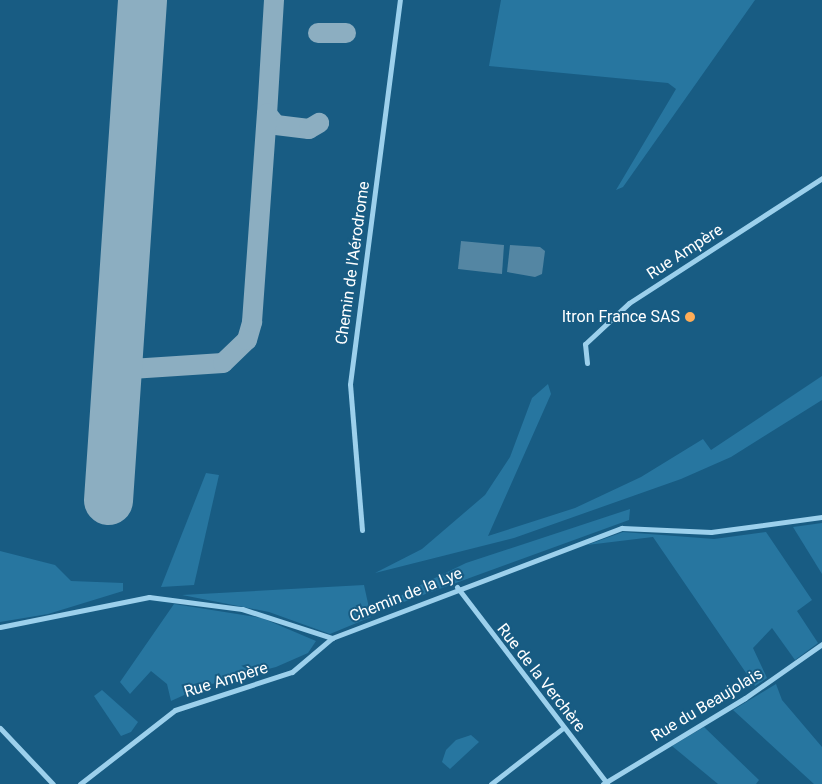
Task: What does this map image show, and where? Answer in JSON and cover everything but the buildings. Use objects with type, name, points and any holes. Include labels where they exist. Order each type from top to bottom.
[{"type":"street","name":"Chemin de l'Aérodrome","points":[[362,530],[350,384],[400,0]]},
{"type":"street","name":"Rue Ampère","points":[[586,363],[585,344],[629,303],[822,178]]},
{"type":"street","name":"Chemin de la Lye","points":[[332,638],[457,587],[622,528],[732,531],[822,516]]},
{"type":"street","name":"Rue de la Verchère","points":[[457,587],[605,783]]},
{"type":"street","points":[[0,627],[149,597],[242,609],[332,638]]},
{"type":"street","name":"Rue Ampère","points":[[80,784],[175,710],[283,676],[318,654],[332,638]]},
{"type":"street","name":"Rue du Beaujolais","points":[[605,783],[760,688],[822,644]]},
{"type":"street","points":[[0,728],[53,784]]},
{"type":"street","points":[[491,784],[564,728]]},
{"type":"shaded area","points":[[501,0],[755,0],[623,187],[616,190],[676,89],[668,83],[489,66]]},
{"type":"shaded area","points":[[461,241],[504,245],[502,274],[458,269]]},
{"type":"shaded area","points":[[510,245],[540,247],[545,251],[542,274],[535,277],[507,272]]},
{"type":"shaded area","points":[[822,376],[822,400],[731,457],[681,479],[514,538],[375,573],[422,549],[485,495],[510,457],[532,398],[548,384],[551,394],[488,536],[575,508],[641,477],[703,439],[711,450]]},
{"type":"shaded area","points":[[206,473],[219,475],[194,585],[161,587]]},
{"type":"shaded area","points":[[630,509],[629,520],[379,611],[408,591],[466,563]]},
{"type":"shaded area","points":[[822,523],[822,574],[793,527]]},
{"type":"shaded area","points":[[623,532],[714,539],[766,532],[812,600],[797,611],[818,643],[795,660],[772,628],[753,648],[767,678],[755,686],[653,537],[587,545]]},
{"type":"shaded area","points":[[0,551],[55,565],[71,581],[123,583],[123,591],[48,614],[0,622]]},
{"type":"shaded area","points":[[364,585],[371,617],[330,634],[269,612],[182,595]]},
{"type":"shaded area","points":[[174,604],[262,618],[316,641],[308,653],[276,667],[204,686],[171,701],[167,684],[151,671],[130,694],[120,682]]},
{"type":"shaded area","points":[[776,684],[782,700],[822,747],[822,784],[814,784],[733,710]]},
{"type":"shaded area","points":[[102,690],[138,722],[131,732],[121,736],[94,696]]},
{"type":"shaded area","points":[[704,727],[759,780],[756,784],[718,784],[672,746]]},
{"type":"shaded area","points":[[471,735],[479,742],[450,769],[442,762],[446,750],[456,740]]},
{"type":"taxiway","points":[[274,0],[267,114],[276,125],[309,129],[319,123]]},
{"type":"taxiway","points":[[318,33],[346,33]]},
{"type":"taxiway","points":[[116,381],[131,369],[223,363],[247,340],[252,322],[267,114]]},
{"type":"taxiway","points":[[118,351],[127,364],[139,368]]},
{"type":"runway","points":[[108,500],[142,0]]},
{"type":"place","name":"Itron France SAS","points":[[690,317]]}]
